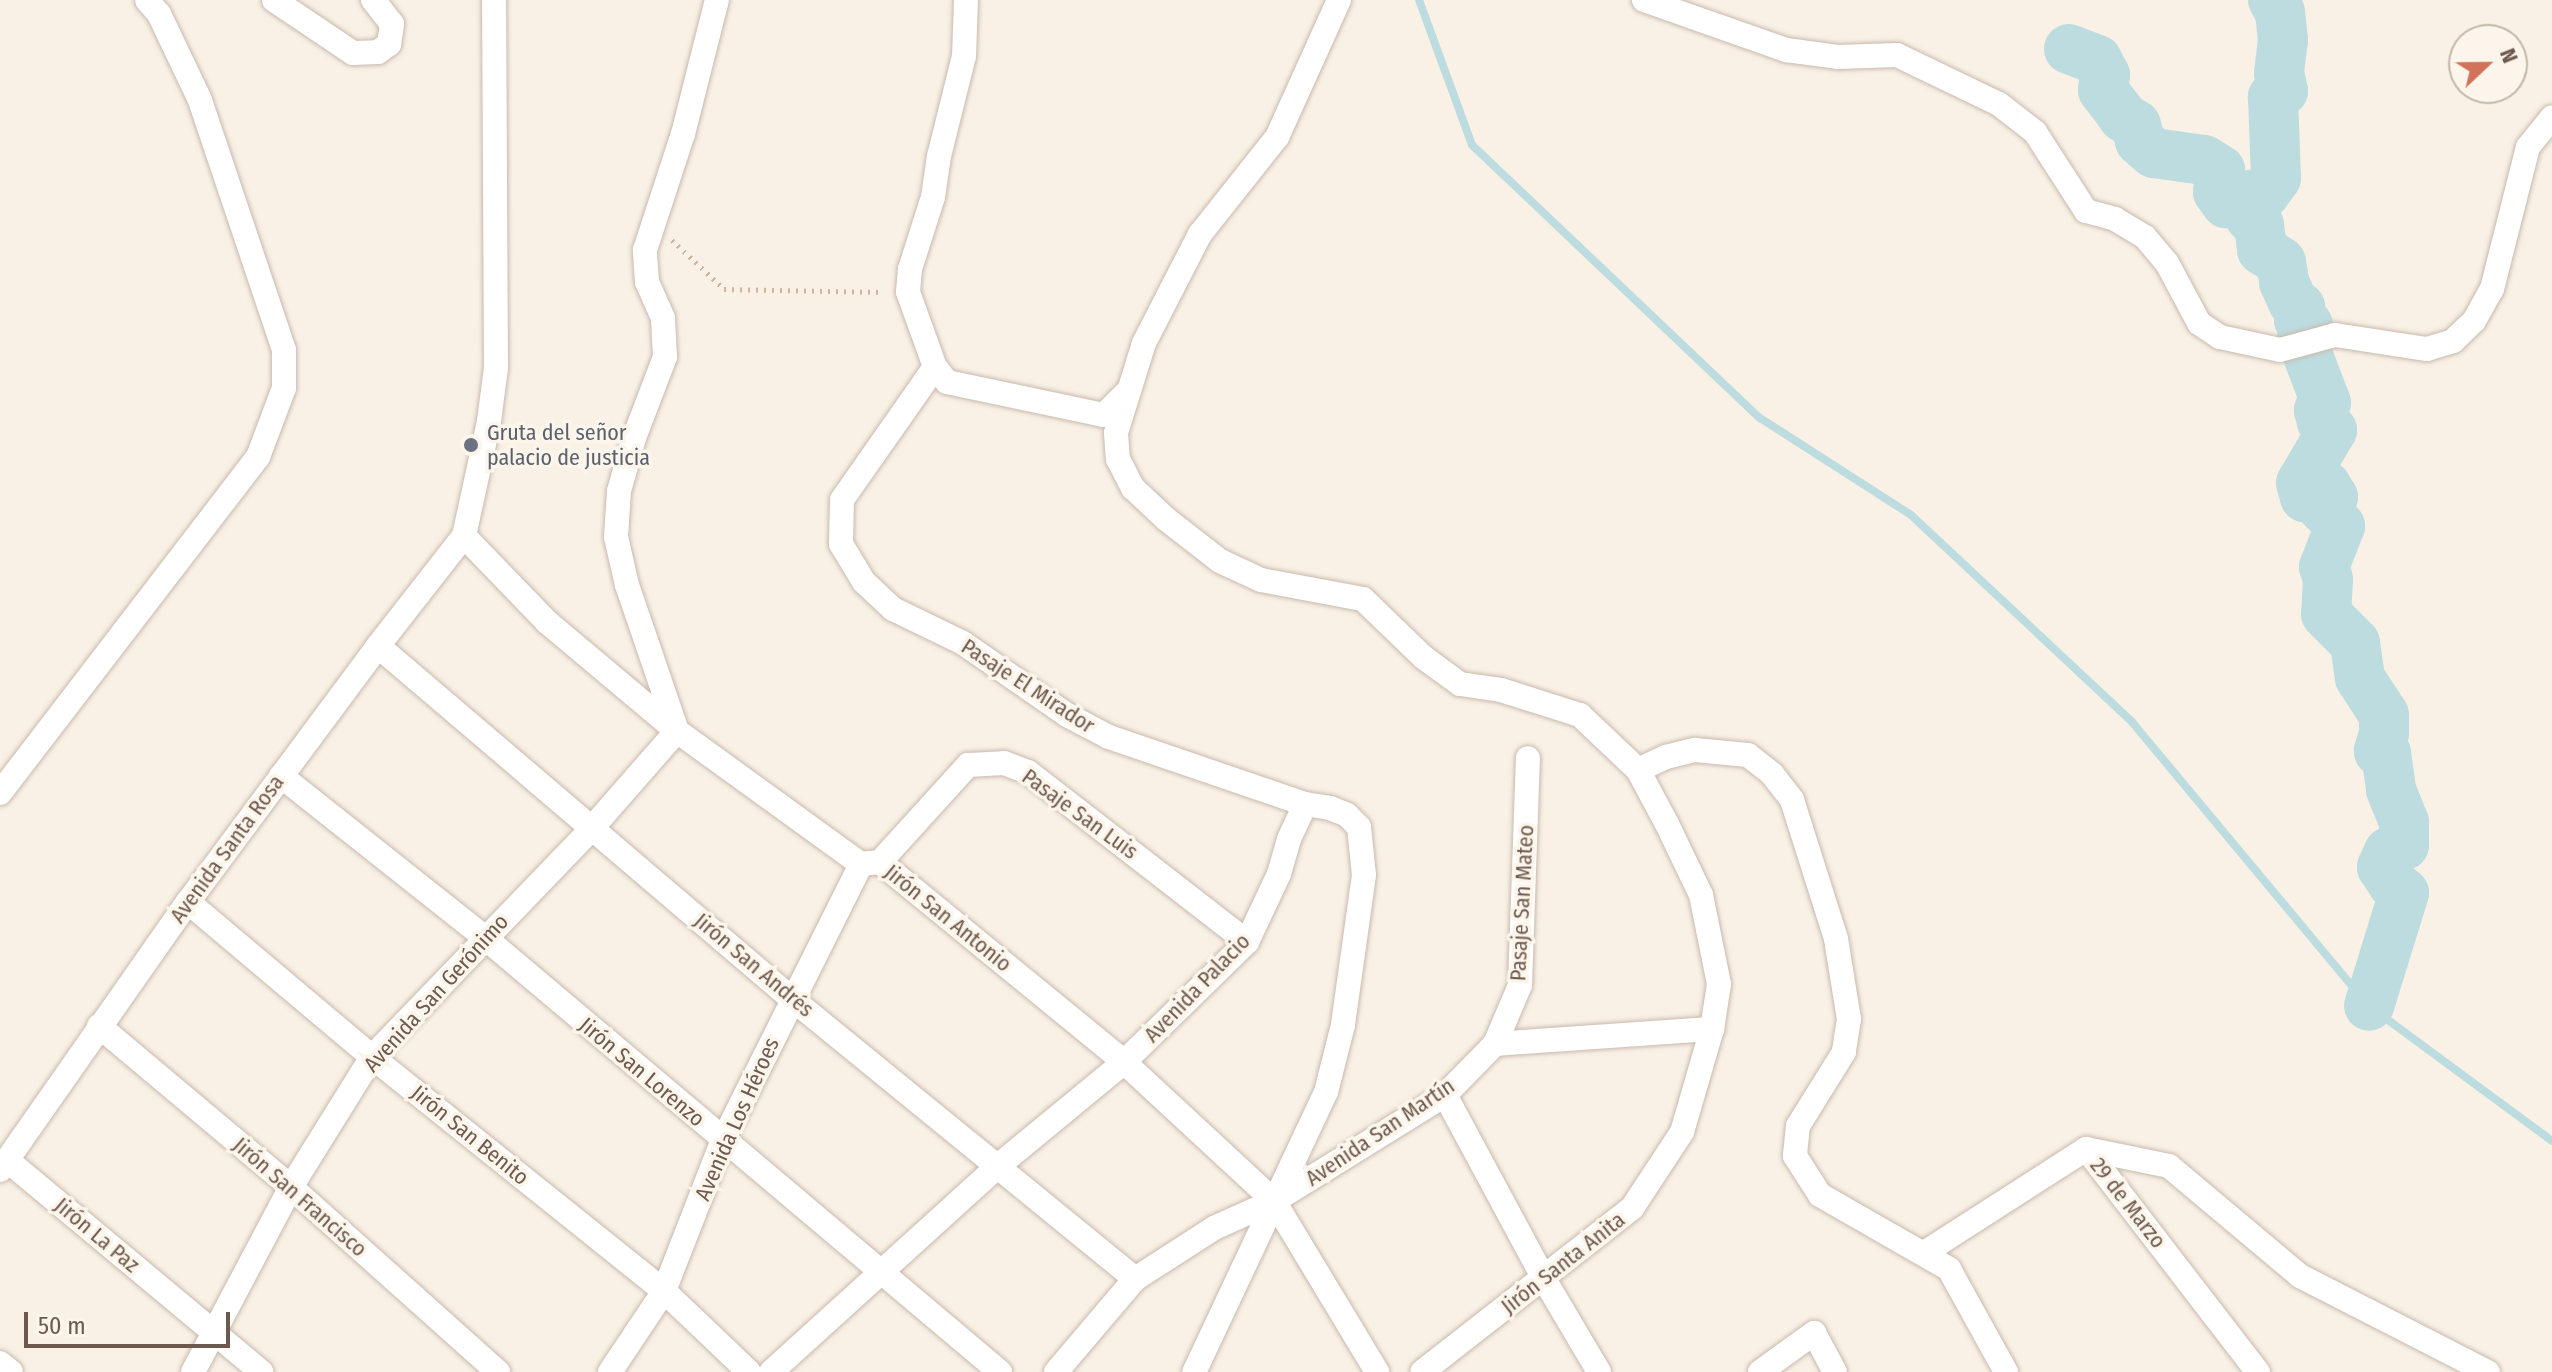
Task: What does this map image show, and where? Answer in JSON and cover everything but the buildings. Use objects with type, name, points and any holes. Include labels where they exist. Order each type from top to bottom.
[{"type":"street","points":[[0,793],[258,457],[284,388],[284,350],[200,100],[159,14],[147,0]]},
{"type":"street","points":[[274,0],[353,53],[378,52],[389,44],[392,24],[373,0]]},
{"type":"street","points":[[464,536],[489,421],[496,368],[494,0]]},
{"type":"street","points":[[677,731],[627,585],[616,537],[619,491],[634,438],[665,357],[663,318],[647,282],[645,250],[683,134],[717,0]]},
{"type":"street","points":[[966,0],[964,56],[939,156],[933,197],[910,269],[908,292],[935,367],[947,382],[1104,415],[1129,390]]},
{"type":"street","name":"Jirón Santa Anita","points":[[1339,0],[1277,137],[1200,234],[1144,343],[1116,433],[1118,459],[1133,488],[1166,519],[1220,561],[1261,580],[1363,599],[1423,657],[1460,684],[1501,690],[1580,715],[1638,770],[1701,895],[1719,984],[1712,1029],[1682,1132],[1632,1208],[1422,1372]]},
{"type":"street","points":[[1644,0],[1786,50],[1838,57],[1897,55],[1999,104],[2035,132],[2086,211],[2115,219],[2145,237],[2167,263],[2199,323],[2220,337],[2280,350],[2335,335],[2427,349],[2453,341],[2474,321],[2492,289],[2528,147],[2552,117]]},
{"type":"street","name":"Pasaje El Mirador","points":[[935,367],[842,500],[841,544],[864,582],[893,609],[963,643],[1067,715],[1109,737],[1305,804]]},
{"type":"street","name":"Avenida Santa Rosa","points":[[4,1165],[188,902],[378,646],[464,536]]},
{"type":"street","name":"Jirón San Antonio","points":[[464,536],[547,622],[677,731],[871,863],[1124,1062],[1274,1201],[1377,1372]]},
{"type":"street","name":"Jirón San Andrés","points":[[378,646],[792,999],[1135,1279]]},
{"type":"street","name":"Avenida San Gerónimo","points":[[193,1372],[291,1187],[372,1057],[592,828],[677,731]]},
{"type":"street","points":[[1638,770],[1666,757],[1695,750],[1748,755],[1772,774],[1792,800],[1836,939],[1849,1019],[1844,1052],[1798,1126],[1795,1156],[1820,1195],[1870,1227],[1949,1269],[2006,1372]]},
{"type":"street","name":"Pasaje San Mateo","points":[[1495,1044],[1520,985],[1528,758]]},
{"type":"street","name":"Pasaje San Luis","points":[[871,863],[968,765],[1004,763],[1028,772],[1247,942]]},
{"type":"street","name":"Jirón San Lorenzo","points":[[281,776],[484,937],[1000,1372]]},
{"type":"street","points":[[1194,1372],[1326,1092],[1343,1025],[1364,875],[1359,827],[1347,815],[1305,804]]},
{"type":"street","name":"Avenida Palacio","points":[[771,1372],[998,1166],[1124,1062],[1247,942],[1279,874],[1289,839],[1305,804]]},
{"type":"street","name":"Avenida Los Héroes","points":[[610,1372],[664,1291],[723,1140],[792,999],[871,863]]},
{"type":"street","name":"Jirón San Benito","points":[[188,902],[372,1057],[664,1291],[749,1372]]},
{"type":"street","name":"Jirón San Francisco","points":[[99,1026],[291,1187],[498,1372]]},
{"type":"street","points":[[1495,1044],[1712,1029]]},
{"type":"street","name":"Avenida San Martín","points":[[1056,1372],[1135,1279],[1214,1228],[1274,1201],[1445,1095],[1495,1044]]},
{"type":"street","points":[[1445,1095],[1544,1279],[1599,1372]]},
{"type":"street","points":[[2086,1149],[2169,1166],[2300,1276],[2488,1372]]},
{"type":"street","name":"29 de Marzo","points":[[1924,1253],[2086,1149],[2258,1372]]},
{"type":"street","name":"Jirón La Paz","points":[[4,1165],[261,1372]]},
{"type":"street","points":[[1760,1372],[1814,1333],[1835,1372]]},
{"type":"street","points":[[0,1363],[11,1372]]},
{"type":"path","points":[[652,222],[724,289],[908,292]]},
{"type":"waterway","points":[[1419,0],[1472,145],[1760,418],[1911,515],[2132,722],[2369,1006],[2552,1141]]},
{"type":"waterway","points":[[2273,0],[2280,12],[2283,40],[2279,73],[2283,91],[2273,97],[2276,178],[2265,193],[2249,195],[2244,206],[2259,225],[2262,250],[2281,262],[2284,282],[2293,302],[2300,307],[2299,320],[2308,325],[2302,340],[2326,403],[2319,410],[2322,422],[2332,430],[2301,483],[2305,497],[2326,486],[2333,497],[2323,508],[2340,526],[2324,567],[2328,579],[2326,614],[2355,643],[2360,678],[2384,715],[2384,733],[2379,751],[2386,753],[2391,790],[2404,823],[2404,845],[2389,852],[2382,867],[2393,884],[2404,893],[2369,1006]]},
{"type":"waterway","points":[[2069,49],[2097,60],[2105,75],[2103,90],[2123,117],[2136,125],[2140,141],[2154,153],[2204,160],[2220,170],[2218,192],[2226,203],[2235,201],[2244,206]]},
{"type":"place","name":"Gruta del señor palacio de justicia","points":[[471,445]]}]
